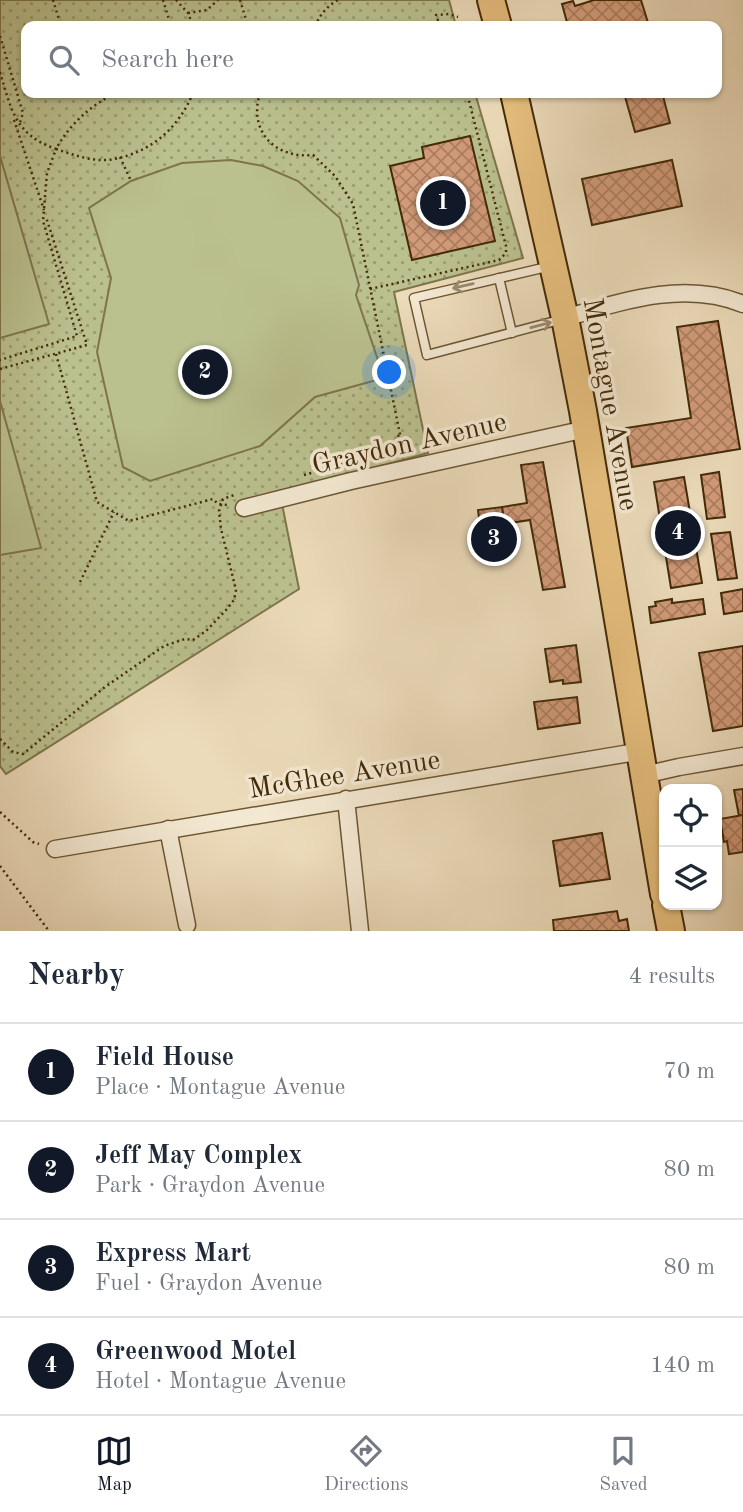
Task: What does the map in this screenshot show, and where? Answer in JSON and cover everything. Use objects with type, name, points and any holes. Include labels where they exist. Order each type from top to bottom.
[{"type":"main road","points":[[491,0],[497,21]]},
{"type":"main road","name":"Montague Avenue","points":[[515,98],[554,266],[586,429],[659,863]]},
{"type":"main road","points":[[667,910],[671,931]]},
{"type":"street","points":[[565,318],[668,293],[717,295],[743,304]]},
{"type":"street","name":"Graydon Avenue","points":[[242,501],[351,481],[586,429]]},
{"type":"street","name":"McGhee Avenue","points":[[55,849],[346,799],[643,763],[679,766],[743,756]]},
{"type":"street","points":[[346,799],[360,931]]},
{"type":"street","points":[[168,829],[187,925]]},
{"type":"lane","points":[[554,266],[414,298],[427,355],[565,318]]},
{"type":"lane","points":[[499,278],[512,333]]},
{"type":"path","points":[[53,0],[59,21]]},
{"type":"path","points":[[163,0],[169,21]]},
{"type":"path","points":[[176,0],[188,13],[191,21]]},
{"type":"path","points":[[188,13],[207,10],[218,0]]},
{"type":"path","points":[[240,0],[246,21]]},
{"type":"path","points":[[317,21],[336,1]]},
{"type":"path","points":[[438,21],[436,15],[449,14],[457,17]]},
{"type":"path","points":[[0,36],[23,113],[19,126]]},
{"type":"path","points":[[0,72],[87,345],[0,369]]},
{"type":"path","points":[[0,360],[78,336],[43,221],[47,173],[56,149],[77,120],[106,98]]},
{"type":"path","points":[[11,110],[19,126],[43,144],[83,157],[113,159],[165,136],[179,120],[190,98]]},
{"type":"path","points":[[259,98],[256,118],[262,132],[273,145],[286,153],[301,157],[313,155],[335,176],[353,204],[403,449],[396,460]]},
{"type":"path","points":[[370,289],[499,260],[506,253],[468,98]]},
{"type":"path","points":[[120,157],[131,181]]},
{"type":"path","points":[[56,354],[97,502],[129,522],[213,499],[220,505]]},
{"type":"path","points":[[297,477],[381,453],[391,448],[400,433]]},
{"type":"path","points":[[0,739],[13,752],[23,754],[105,687],[163,646],[185,639],[193,640],[206,631],[234,600],[236,590],[221,529],[220,505],[223,499],[242,501]]},
{"type":"path","points":[[220,505],[242,501]]},
{"type":"path","points":[[80,582],[114,512]]},
{"type":"path","points":[[0,813],[33,842],[55,849]]},
{"type":"path","points":[[0,866],[49,931]]},
{"type":"green space","points":[[0,0],[449,0],[455,21],[21,21],[21,98],[476,98],[523,258],[394,292],[428,453],[280,494],[299,589],[6,774],[0,766]]},
{"type":"green space","points":[[0,156],[49,324],[0,338]]},
{"type":"green space","points":[[231,160],[263,166],[298,181],[340,218],[359,285],[356,295],[384,378],[315,397],[260,446],[150,481],[123,467],[97,352],[111,278],[89,208],[131,181],[182,163]]},
{"type":"green space","points":[[0,401],[41,548],[0,555]]},
{"type":"building","points":[[594,0],[641,0],[647,21],[567,21],[562,4],[573,1],[575,6]]},
{"type":"building","points":[[625,98],[664,98],[670,123],[635,132]]},
{"type":"building","points":[[470,136],[495,241],[412,260],[390,166],[424,158],[422,147]]},
{"type":"building","points":[[672,160],[682,206],[592,225],[582,179]]},
{"type":"building","points":[[718,321],[740,449],[632,467],[626,428],[691,418],[677,327]]},
{"type":"building","points":[[543,462],[565,587],[543,590],[530,520],[504,524],[502,507],[527,503],[521,465]]},
{"type":"building","points":[[719,472],[725,517],[707,519],[701,475]]},
{"type":"building","points":[[684,477],[702,583],[671,588],[654,482]]},
{"type":"building","points":[[502,507],[508,554],[484,557],[478,510]]},
{"type":"building","points":[[730,532],[737,578],[718,580],[711,534]]},
{"type":"building","points":[[743,589],[743,611],[724,614],[721,593]]},
{"type":"building","points":[[672,599],[672,603],[703,599],[705,614],[651,623],[649,607],[656,606],[655,602]]},
{"type":"building","points":[[576,645],[581,682],[550,682],[545,649]]},
{"type":"building","points":[[743,646],[743,726],[713,731],[699,653]]},
{"type":"building","points":[[577,697],[580,723],[538,729],[534,702]]},
{"type":"building","points":[[743,789],[743,815],[739,816],[734,790]]},
{"type":"building","points":[[743,815],[743,852],[729,854],[727,841],[724,842],[722,819]]},
{"type":"building","points":[[602,833],[610,879],[560,886],[553,841]]},
{"type":"building","points":[[617,911],[619,921],[627,919],[629,931],[554,931],[553,920]]},
{"type":"place","name":"Field House","points":[[443,203]]},
{"type":"place","name":"Jeff May Complex","points":[[205,372]]},
{"type":"place","name":"Greenwood Motel","points":[[678,533]]},
{"type":"place","name":"Express Mart","points":[[494,539]]}]
